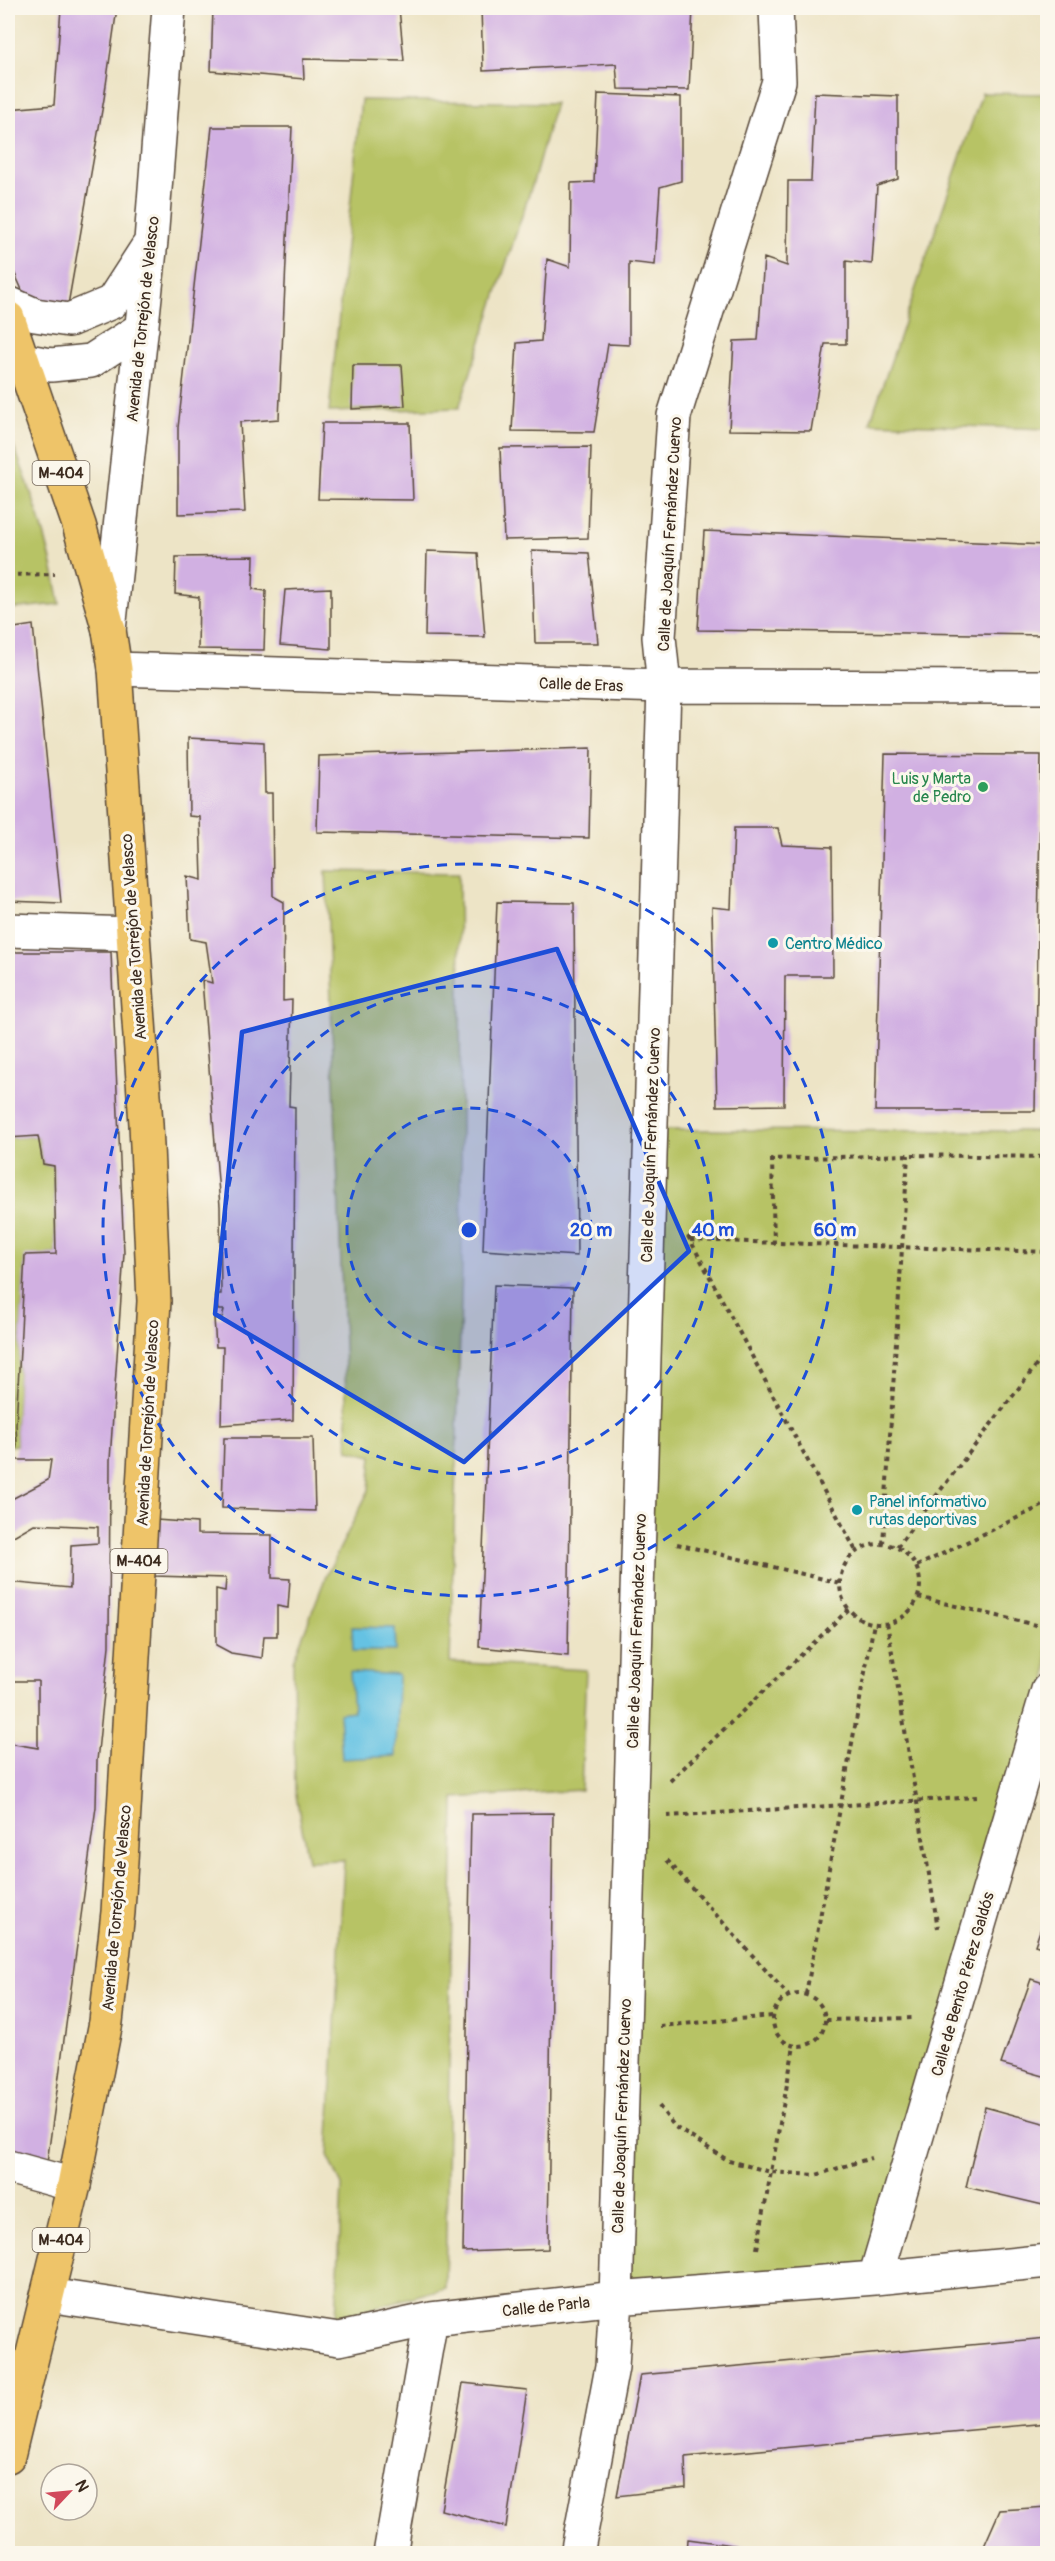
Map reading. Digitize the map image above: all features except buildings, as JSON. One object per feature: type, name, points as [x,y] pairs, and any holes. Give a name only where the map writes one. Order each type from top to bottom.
[{"type":"main road","name":"Avenida de Torrejón de Velasco","points":[[8,318],[93,573],[109,630],[114,669],[146,1124],[154,1301],[118,1912],[106,2022],[74,2185],[8,2456]]},
{"type":"street","name":"Avenida de Torrejón de Velasco","points":[[109,630],[151,241],[169,8]]},
{"type":"street","name":"Calle de Joaquín Fernández Cuervo","points":[[577,2553],[612,2367],[664,686],[659,637],[674,416],[779,81],[776,8]]},
{"type":"street","points":[[8,303],[35,315],[69,320],[112,302],[151,241]]},
{"type":"street","points":[[22,360],[51,365],[91,361],[142,328]]},
{"type":"street","name":"Calle de Eras","points":[[114,669],[664,686],[1047,687]]},
{"type":"street","points":[[10,930],[132,934]]},
{"type":"street","name":"Calle de Benito Pérez Galdós","points":[[875,2278],[1047,1690]]},
{"type":"street","points":[[8,2167],[74,2185]]},
{"type":"street","name":"Calle de Parla","points":[[48,2295],[339,2339],[431,2319],[615,2298],[875,2278],[1047,2261]]},
{"type":"street","points":[[390,2553],[431,2319]]},
{"type":"path","points":[[8,575],[93,573]]},
{"type":"path","points":[[8,1197],[10,930]]},
{"type":"path","points":[[774,1244],[772,1159],[908,1155],[1047,1157]]},
{"type":"path","points":[[883,1544],[908,1155]]},
{"type":"path","points":[[685,1229],[856,1551]]},
{"type":"path","points":[[689,1240],[1047,1252]]},
{"type":"path","points":[[897,1547],[1047,1350]]},
{"type":"path","points":[[917,1566],[1047,1503]]},
{"type":"path","points":[[638,1535],[840,1583]]},
{"type":"path","points":[[883,1544],[897,1547],[908,1555],[917,1566],[921,1583],[912,1609],[901,1618],[887,1623],[874,1623],[859,1618],[849,1609],[842,1597],[840,1583],[847,1561],[856,1551],[869,1545],[883,1544]]},
{"type":"path","points":[[918,1597],[1047,1628]]},
{"type":"path","points":[[630,1819],[849,1609]]},
{"type":"path","points":[[806,1994],[874,1623]]},
{"type":"path","points":[[887,1623],[939,1937]]},
{"type":"path","points":[[630,1819],[1017,1795]]},
{"type":"path","points":[[630,1819],[788,1995]]},
{"type":"path","points":[[806,1994],[822,2004],[826,2020],[820,2037],[812,2043],[794,2046],[777,2034],[773,2016],[776,2007],[788,1995],[806,1994]]},
{"type":"path","points":[[773,2016],[623,2043],[675,2127],[729,2161],[771,2172],[816,2175],[871,2158],[921,2126]]},
{"type":"path","points":[[826,2020],[953,2017]]},
{"type":"path","points":[[750,2288],[794,2046]]},
{"type":"highlighted area","points":[[557,949],[689,1251],[464,1462],[215,1314],[242,1032]]},
{"type":"green space","points":[[982,93],[1047,94],[1047,429],[870,423]]},
{"type":"green space","points":[[361,100],[555,103],[535,176],[459,408],[329,412]]},
{"type":"green space","points":[[8,432],[39,516],[60,604],[8,609]]},
{"type":"green space","points":[[326,871],[459,873],[462,1266],[450,1662],[586,1670],[581,1790],[454,1798],[445,2288],[336,2318],[342,2185],[328,2156],[344,1860],[308,1861],[295,1790],[293,1661],[326,1576],[369,1490],[372,1456],[348,1450]]},
{"type":"green space","points":[[651,1130],[1047,1131],[1047,1696],[875,2278],[616,2298]]},
{"type":"green space","points":[[38,1136],[43,1164],[54,1166],[56,1254],[25,1256],[16,1425],[17,1445],[8,1446],[8,1138]]},
{"type":"water","points":[[352,1627],[395,1628],[396,1651],[353,1651]]},
{"type":"water","points":[[350,1672],[398,1675],[396,1756],[342,1759],[339,1713],[353,1711]]},
{"type":"place","name":"Luis y Marta de Pedro","points":[[983,787]]},
{"type":"place","name":"Centro Médico","points":[[773,943]]},
{"type":"place","name":"Panel informativo rutas deportivas","points":[[857,1510]]}]
